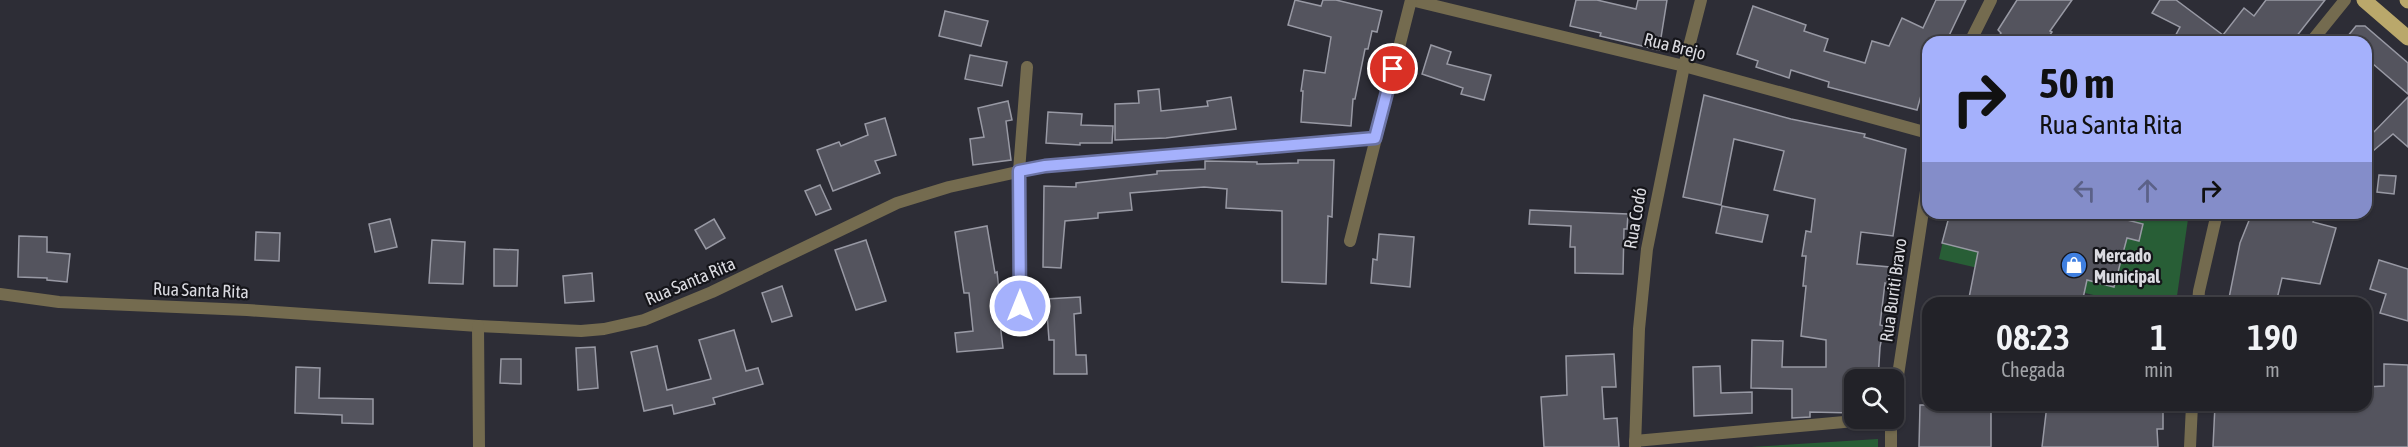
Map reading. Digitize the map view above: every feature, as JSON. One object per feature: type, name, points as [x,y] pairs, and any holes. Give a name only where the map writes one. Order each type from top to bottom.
[{"type":"main road","points":[[2364,0],[2408,38]]},
{"type":"street","name":"Rua Brejo","points":[[1411,0],[1684,66],[1922,131]]},
{"type":"street","points":[[1350,241],[1411,0]]},
{"type":"street","name":"Rua Codó","points":[[1635,444],[1639,329],[1647,249],[1684,66],[1701,0]]},
{"type":"street","points":[[1973,36],[1991,0]]},
{"type":"street","points":[[2316,36],[2345,0]]},
{"type":"street","points":[[1020,306],[1019,171],[1027,67]]},
{"type":"street","name":"Rua Santa Rita","points":[[0,294],[59,302],[247,310],[478,327],[581,331],[623,326],[644,320],[721,288],[897,203],[949,187],[1056,165],[1375,138]]},
{"type":"street","name":"Rua Buriti Bravo","points":[[1899,369],[1922,217]]},
{"type":"street","points":[[2198,297],[2216,219]]},
{"type":"street","points":[[478,327],[479,447]]},
{"type":"street","points":[[2190,447],[2192,411]]},
{"type":"street","points":[[1635,444],[1844,423]]},
{"type":"street","points":[[1890,429],[1891,447]]},
{"type":"green space","points":[[1948,219],[2188,219],[2177,297],[2102,297],[1939,259]]},
{"type":"green space","points":[[1878,439],[1878,447],[1751,447]]},
{"type":"building","points":[[1295,0],[1321,6],[1323,0],[1336,0],[1382,11],[1377,32],[1372,31],[1368,49],[1365,49],[1355,99],[1353,99],[1351,126],[1301,122],[1304,70],[1325,73],[1331,37],[1288,25]]},
{"type":"building","points":[[1576,0],[1597,0],[1636,9],[1638,0],[1667,0],[1659,50],[1600,36],[1601,33],[1570,26]]},
{"type":"building","points":[[1936,0],[1966,0],[1949,36],[1922,36],[1922,92],[1917,110],[1828,87],[1829,82],[1791,70],[1789,78],[1756,67],[1758,61],[1737,54],[1753,6],[1806,25],[1804,31],[1828,39],[1824,51],[1865,63],[1872,41],[1889,46],[1902,18],[1923,28]]},
{"type":"building","points":[[2017,0],[2072,0],[2050,31],[2052,32],[2049,36],[1999,36],[2001,33],[1998,30]]},
{"type":"building","points":[[2160,0],[2176,0],[2223,35],[2244,8],[2254,16],[2266,0],[2325,0],[2297,36],[2175,36],[2180,27],[2152,13]]},
{"type":"building","points":[[945,11],[988,21],[981,46],[939,36]]},
{"type":"building","points":[[2356,26],[2365,26],[2408,63],[2408,94],[2372,63],[2372,36],[2348,36]]},
{"type":"building","points":[[1431,45],[1451,52],[1447,64],[1491,75],[1484,100],[1461,94],[1463,88],[1422,74]]},
{"type":"building","points":[[970,55],[1007,62],[1002,86],[965,79]]},
{"type":"building","points":[[1159,89],[1161,111],[1208,106],[1207,101],[1231,97],[1236,129],[1166,138],[1115,140],[1115,104],[1139,103],[1138,91]]},
{"type":"building","points":[[1704,95],[1791,119],[1865,134],[1864,137],[1906,149],[1893,236],[1861,232],[1857,264],[1890,267],[1888,284],[1885,283],[1880,325],[1884,326],[1879,369],[1844,369],[1844,413],[1810,412],[1810,417],[1792,418],[1792,389],[1751,388],[1752,340],[1783,341],[1782,367],[1826,367],[1826,340],[1801,336],[1806,286],[1803,286],[1806,256],[1802,256],[1806,231],[1811,232],[1815,199],[1774,190],[1784,151],[1734,139],[1721,205],[1683,197]]},
{"type":"building","points":[[2408,97],[2408,147],[2393,134],[2372,152],[2372,134]]},
{"type":"building","points":[[1008,101],[1012,120],[1006,121],[1011,160],[973,165],[970,139],[984,137],[978,108]]},
{"type":"building","points":[[1048,112],[1082,114],[1081,125],[1113,126],[1112,143],[1080,143],[1080,145],[1046,143]]},
{"type":"building","points":[[885,118],[896,155],[875,161],[880,173],[833,191],[817,150],[839,142],[841,146],[868,135],[865,124]]},
{"type":"building","points":[[1298,160],[1334,160],[1332,217],[1328,216],[1326,284],[1282,282],[1282,211],[1226,208],[1227,189],[1204,187],[1130,193],[1132,210],[1098,213],[1098,218],[1065,221],[1061,268],[1043,267],[1044,186],[1076,187],[1076,183],[1157,174],[1157,171],[1205,169],[1205,161],[1257,162],[1257,164],[1298,163]]},
{"type":"building","points":[[2379,175],[2396,176],[2394,194],[2377,192]]},
{"type":"building","points":[[820,185],[831,209],[816,215],[805,191]]},
{"type":"building","points":[[1722,206],[1768,215],[1762,242],[1716,233]]},
{"type":"building","points":[[1530,210],[1628,214],[1627,229],[1624,229],[1623,274],[1575,273],[1575,247],[1570,247],[1571,226],[1529,224]]},
{"type":"building","points":[[390,219],[397,247],[375,252],[369,224]]},
{"type":"building","points":[[714,219],[725,238],[706,249],[695,230]]},
{"type":"building","name":"Mercado Municipal","points":[[1948,219],[2123,219],[2143,224],[2139,241],[2127,238],[2114,287],[2087,280],[2083,297],[1969,297],[1978,252],[1942,243]]},
{"type":"building","points":[[2250,219],[2314,219],[2313,222],[2336,228],[2320,284],[2282,278],[2277,297],[2229,297],[2240,243]]},
{"type":"building","points":[[987,226],[995,273],[997,272],[999,290],[996,290],[1003,348],[957,352],[955,333],[973,331],[969,293],[964,293],[955,232]]},
{"type":"building","points":[[256,232],[280,233],[279,261],[255,260]]},
{"type":"building","points":[[1379,234],[1414,237],[1410,287],[1371,283],[1373,259],[1377,260]]},
{"type":"building","points":[[19,236],[47,237],[47,252],[70,254],[67,282],[47,280],[47,278],[18,277]]},
{"type":"building","points":[[432,240],[465,242],[463,284],[429,283]]},
{"type":"building","points":[[866,240],[886,301],[856,310],[835,250]]},
{"type":"building","points":[[494,249],[518,250],[517,286],[494,286]]},
{"type":"building","points":[[2379,260],[2408,269],[2408,321],[2380,313],[2386,294],[2370,289]]},
{"type":"building","points":[[592,273],[594,301],[565,303],[563,276]]},
{"type":"building","points":[[782,286],[792,316],[772,322],[762,293]]},
{"type":"building","points":[[1080,297],[1081,313],[1074,314],[1076,355],[1086,355],[1087,374],[1054,374],[1054,340],[1049,340],[1046,299]]},
{"type":"building","points":[[734,330],[746,371],[758,368],[763,384],[713,398],[715,404],[674,414],[672,405],[644,411],[631,352],[657,346],[667,390],[711,379],[699,340]]},
{"type":"building","points":[[595,347],[598,388],[578,390],[576,348]]},
{"type":"building","points":[[1614,354],[1616,387],[1602,387],[1604,419],[1617,418],[1619,447],[1544,447],[1541,397],[1567,395],[1566,356]]},
{"type":"building","points":[[501,359],[521,359],[521,384],[500,383]]},
{"type":"building","points":[[2384,364],[2408,365],[2408,447],[2213,447],[2215,411],[2372,411],[2372,387],[2384,386]]},
{"type":"building","points":[[1720,366],[1721,393],[1752,392],[1752,413],[1694,416],[1693,367]]},
{"type":"building","points":[[296,367],[320,368],[319,398],[373,399],[373,424],[342,423],[342,415],[295,413]]},
{"type":"building","points":[[1920,405],[1922,405],[1922,411],[1991,411],[1991,447],[1919,447]]},
{"type":"building","points":[[2046,411],[2163,411],[2163,429],[2157,429],[2158,447],[2042,447]]},
{"type":"place","name":"Mercado Municipal","points":[[2074,265]]},
{"type":"route","points":[[1020,306],[1019,171],[1045,166],[1375,138],[1393,69]]}]
